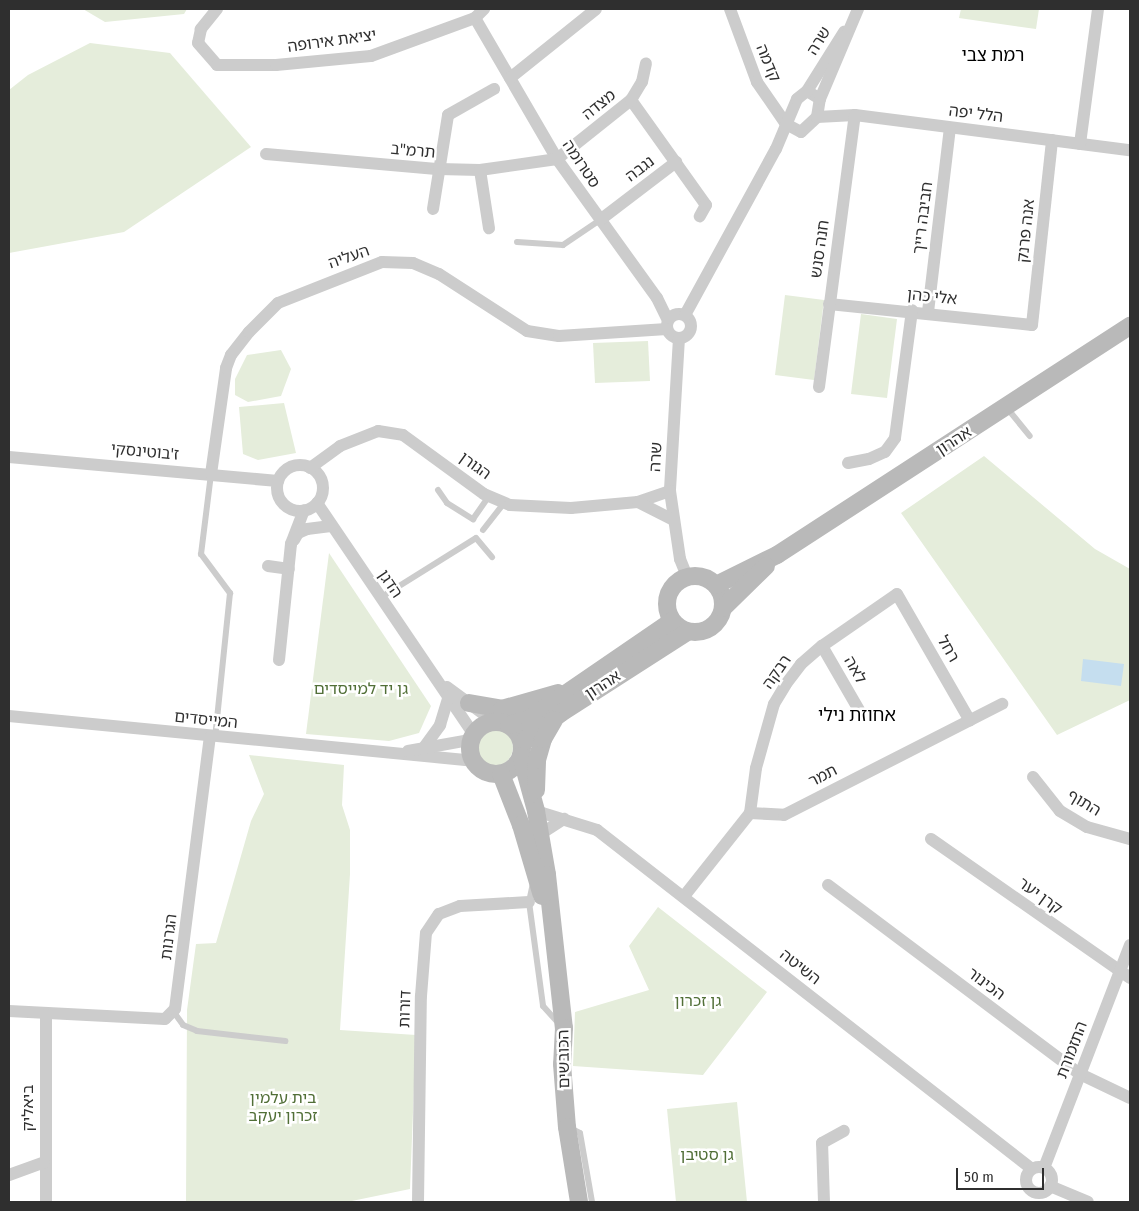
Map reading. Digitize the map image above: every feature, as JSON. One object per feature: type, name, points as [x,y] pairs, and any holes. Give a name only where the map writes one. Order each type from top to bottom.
[{"type":"street","name":"יציאת אירופה","points":[[217,9],[201,29],[198,43],[217,65],[276,65],[371,56],[479,14]]},
{"type":"street","points":[[510,78],[596,9]]},
{"type":"street","name":"קדמה","points":[[730,9],[757,82],[786,124]]},
{"type":"street","points":[[786,124],[801,132],[817,117],[820,99],[858,9]]},
{"type":"street","name":"שרה","points":[[794,105],[807,91],[858,9]]},
{"type":"street","points":[[1080,144],[1098,9]]},
{"type":"street","name":"סטרומה","points":[[479,14],[510,78],[557,159],[657,298],[668,325]]},
{"type":"street","name":"מצדה","points":[[557,159],[631,100],[642,82],[646,64]]},
{"type":"street","points":[[432,209],[448,115],[494,88]]},
{"type":"street","points":[[807,91],[820,99]]},
{"type":"street","points":[[631,100],[706,205],[700,216]]},
{"type":"street","points":[[685,315],[786,124],[794,105],[769,102]]},
{"type":"street","name":"הלל יפה","points":[[817,117],[855,115],[1130,150]]},
{"type":"street","name":"חנה סנש","points":[[819,387],[855,115]]},
{"type":"street","name":"חביבה רייך","points":[[928,312],[950,128]]},
{"type":"street","name":"אנה פרנק","points":[[1032,325],[1052,140]]},
{"type":"street","name":"תרמ\"ב","points":[[266,154],[439,169],[480,170],[557,159]]},
{"type":"street","name":"נגבה","points":[[600,220],[676,162]]},
{"type":"street","points":[[480,170],[489,228]]},
{"type":"street","name":"העליה","points":[[212,474],[226,368],[231,356],[249,332],[278,303],[314,286],[382,262],[413,263],[438,274],[527,332],[559,336],[668,325]]},
{"type":"street","name":"אלי כהן","points":[[829,304],[912,310],[1032,325]]},
{"type":"street","points":[[848,463],[868,459],[885,452],[895,438],[912,310]]},
{"type":"street","points":[[673,315],[685,315],[690,321],[690,329],[686,335],[679,338],[668,325],[673,315]]},
{"type":"street","name":"אהרון","points":[[716,585],[778,555],[1130,326]]},
{"type":"street","name":"שרה","points":[[679,338],[670,492],[672,519],[680,559],[687,576]]},
{"type":"street","name":"הגורן","points":[[310,468],[340,446],[378,431],[403,435],[489,496],[504,503],[552,508],[638,502],[670,492]]},
{"type":"street","name":"ז'בוטינסקי","points":[[9,457],[212,474],[278,482]]},
{"type":"street","points":[[291,467],[310,468],[322,483],[317,502],[304,510],[291,509],[281,501],[278,482],[291,467]]},
{"type":"street","name":"הדגן","points":[[317,502],[331,526],[449,696],[472,736]]},
{"type":"street","points":[[638,502],[672,519]]},
{"type":"street","points":[[278,660],[291,544],[304,510]]},
{"type":"street","points":[[291,544],[298,533],[331,526]]},
{"type":"street","name":"אהרון","points":[[723,608],[778,555]]},
{"type":"street","points":[[268,566],[289,569]]},
{"type":"street","points":[[687,576],[702,576],[716,585],[721,592],[723,608],[713,626],[705,631],[687,632],[672,621],[668,614],[667,596],[677,581],[687,576]]},
{"type":"street","name":"רבקה","points":[[750,813],[756,768],[774,704],[801,664],[822,646],[897,594]]},
{"type":"street","name":"רחל","points":[[897,594],[970,721]]},
{"type":"street","name":"אהרון","points":[[501,723],[530,719],[672,621]]},
{"type":"street","name":"אהרון","points":[[521,750],[561,713],[687,632]]},
{"type":"street","name":"לאה","points":[[822,646],[859,710]]},
{"type":"street","name":"הדגן","points":[[439,681],[501,723]]},
{"type":"street","points":[[469,703],[502,709],[575,688]]},
{"type":"street","points":[[425,746],[440,725],[449,696]]},
{"type":"street","name":"תמר","points":[[750,813],[784,815],[1002,704]]},
{"type":"street","points":[[536,811],[537,760],[551,723],[561,713]]},
{"type":"street","name":"המייסדים","points":[[9,716],[473,761]]},
{"type":"street","points":[[501,723],[521,750],[513,768],[501,774],[485,772],[473,761],[472,736],[501,723]]},
{"type":"street","name":"המייסדים","points":[[400,753],[472,736]]},
{"type":"street","name":"הגרנות","points":[[173,1011],[177,1001],[213,737]]},
{"type":"street","name":"הכובשים","points":[[521,750],[536,811],[550,915],[564,1028],[562,1064],[567,1127],[579,1202]]},
{"type":"street","name":"הכובשים","points":[[501,774],[521,825],[535,876],[550,915]]},
{"type":"street","name":"התוף","points":[[1033,777],[1060,812],[1087,827],[1130,839]]},
{"type":"street","name":"השיטה","points":[[536,811],[597,830],[685,895],[1038,1168]]},
{"type":"street","points":[[685,895],[750,813]]},
{"type":"street","points":[[539,835],[564,819]]},
{"type":"street","name":"קרן יער","points":[[931,839],[1125,976]]},
{"type":"street","name":"הכינור","points":[[828,885],[1080,1074],[1130,1098]]},
{"type":"street","name":"דורות","points":[[418,1202],[421,996],[426,933],[439,914],[460,906],[530,902]]},
{"type":"street","name":"התזמורת","points":[[1038,1168],[1125,976],[1130,944]]},
{"type":"street","points":[[9,1012],[164,1019],[173,1011]]},
{"type":"street","name":"ביאליק","points":[[46,1015],[44,1162],[46,1202]]},
{"type":"street","points":[[824,1202],[822,1143],[844,1131]]},
{"type":"street","points":[[9,1175],[44,1162]]},
{"type":"street","points":[[1038,1168],[1052,1178],[1050,1186],[1044,1192],[1032,1197],[1027,1184],[1027,1175],[1038,1168]]},
{"type":"street","points":[[1050,1186],[1088,1202]]},
{"type":"lane","points":[[517,242],[563,245],[600,220]]},
{"type":"lane","points":[[1006,407],[1030,436]]},
{"type":"lane","points":[[212,474],[201,554],[230,593],[213,737]]},
{"type":"lane","points":[[438,490],[447,503],[473,519],[489,496]]},
{"type":"lane","points":[[483,530],[504,503]]},
{"type":"lane","points":[[380,598],[476,538],[492,557]]},
{"type":"lane","points":[[535,876],[530,902],[543,1006],[564,1028]]},
{"type":"lane","points":[[173,1011],[184,1025],[197,1031],[285,1041]]},
{"type":"lane","points":[[567,1127],[580,1133],[592,1202]]},
{"type":"green space","points":[[83,9],[187,9],[184,14],[105,22]]},
{"type":"green space","points":[[961,9],[1039,9],[1036,29],[959,18]]},
{"type":"green space","points":[[90,43],[170,53],[251,147],[124,232],[9,253],[9,90],[28,75]]},
{"type":"green space","points":[[785,295],[824,300],[814,380],[775,375]]},
{"type":"green space","points":[[861,314],[897,319],[887,398],[851,394]]},
{"type":"green space","points":[[648,341],[650,381],[595,383],[593,343]]},
{"type":"green space","points":[[281,350],[291,369],[281,396],[248,402],[235,395],[235,379],[247,355]]},
{"type":"green space","points":[[284,403],[296,453],[258,460],[243,454],[239,407]]},
{"type":"green space","points":[[984,456],[1095,549],[1130,569],[1130,700],[1057,735],[901,513]]},
{"type":"green space","name":"גן יד למייסדים","points":[[329,553],[431,706],[419,733],[389,741],[306,734]]},
{"type":"green space","points":[[494,728],[507,734],[513,747],[507,760],[494,766],[481,760],[475,747],[481,734]]},
{"type":"green space","name":"בית עלמין זכרון יעקב","points":[[249,755],[344,765],[342,805],[350,830],[350,874],[340,1030],[416,1035],[410,1189],[347,1202],[186,1202],[187,1010],[196,944],[216,943],[251,821],[264,794]]},
{"type":"green space","name":"גן זכרון","points":[[658,907],[767,992],[703,1075],[573,1066],[575,1012],[649,990],[629,946]]},
{"type":"green space","name":"גן סטיבן","points":[[737,1102],[747,1202],[676,1202],[667,1109]]},
{"type":"water","points":[[1083,659],[1124,664],[1121,686],[1081,681]]},
{"type":"district","name":"רמת צבי","points":[[993,55]]},
{"type":"district","name":"אחוזת נילי","points":[[857,715]]}]
